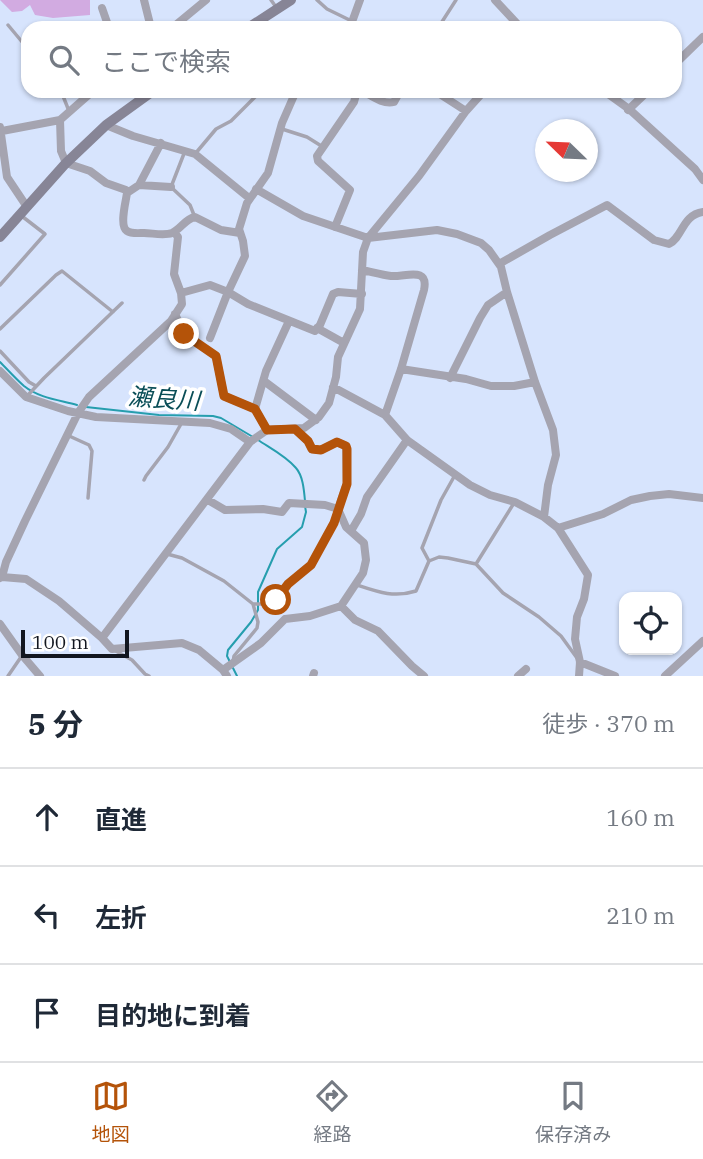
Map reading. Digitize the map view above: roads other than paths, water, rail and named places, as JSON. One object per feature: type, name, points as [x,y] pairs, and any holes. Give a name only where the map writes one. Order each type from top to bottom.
[{"type":"main road","points":[[256,21],[274,4],[291,0]]},
{"type":"main road","points":[[0,237],[66,163],[106,125],[143,98]]},
{"type":"street","points":[[144,0],[149,21]]},
{"type":"street","points":[[180,21],[206,0]]},
{"type":"street","points":[[352,21],[360,0]]},
{"type":"street","points":[[495,0],[514,21]]},
{"type":"street","points":[[102,8],[107,21]]},
{"type":"street","points":[[682,57],[703,37]]},
{"type":"street","points":[[23,211],[7,177],[1,129],[60,120],[85,98]]},
{"type":"street","points":[[210,338],[245,256],[239,229],[249,198],[268,173],[292,98]]},
{"type":"street","points":[[335,227],[350,190],[318,162],[317,156],[355,98]]},
{"type":"street","points":[[376,98],[389,103],[396,98]]},
{"type":"street","points":[[446,98],[466,111]]},
{"type":"street","points":[[102,638],[250,442],[267,430],[304,428],[316,420],[329,403],[338,357],[360,309],[363,252],[368,238],[478,98]]},
{"type":"street","points":[[613,98],[695,169],[703,180]]},
{"type":"street","points":[[629,110],[641,98]]},
{"type":"street","points":[[60,120],[61,151],[66,163],[90,170],[106,183],[126,190],[127,193]]},
{"type":"street","points":[[106,125],[133,136],[190,152],[249,198]]},
{"type":"street","points":[[161,143],[139,184],[127,193],[122,223],[124,229],[127,232],[165,234],[174,232],[188,218],[195,217],[221,230],[240,233]]},
{"type":"street","points":[[139,184],[171,187]]},
{"type":"street","points":[[256,189],[303,216],[368,238],[437,230],[457,233],[481,243],[489,250],[499,264],[535,382],[553,430],[556,455],[548,485],[544,517]]},
{"type":"street","points":[[499,264],[607,205],[654,240],[668,244],[675,241],[681,227],[695,213],[703,212]]},
{"type":"street","points":[[174,232],[178,237],[174,274],[182,304],[171,321],[89,397],[78,413],[3,560],[1,577],[26,579],[59,601],[112,649],[182,643],[199,650],[225,673],[233,662],[261,643],[285,619],[310,616],[341,606],[363,573],[366,560],[364,543],[346,527],[338,509],[347,484],[346,446],[337,442],[321,450],[312,449],[308,441],[295,429]]},
{"type":"street","points":[[362,270],[393,276],[416,274],[423,276],[425,280],[401,369],[385,415]]},
{"type":"street","points":[[181,293],[210,285],[248,304],[315,331],[333,294],[362,293]]},
{"type":"street","points":[[450,378],[488,304],[508,292]]},
{"type":"street","points":[[175,314],[184,334],[216,356],[224,396],[255,409],[267,430]]},
{"type":"street","points":[[255,409],[266,371],[289,321]]},
{"type":"street","points":[[317,328],[344,343]]},
{"type":"street","points":[[401,369],[466,379],[491,386],[535,382]]},
{"type":"street","points":[[0,371],[26,397],[78,413],[96,417],[210,423],[231,429],[250,442]]},
{"type":"street","points":[[264,381],[316,420]]},
{"type":"street","points":[[334,387],[385,415],[407,440],[455,475],[490,495],[515,502],[544,517],[558,528],[588,575],[575,639],[580,662],[579,676]]},
{"type":"street","points":[[351,531],[367,497],[407,440]]},
{"type":"street","points":[[558,528],[603,514],[631,500],[650,496],[669,494],[703,498]]},
{"type":"street","points":[[208,500],[225,510],[263,509],[282,512],[289,503],[325,505],[338,509]]},
{"type":"street","points":[[341,606],[355,620],[377,631],[424,676]]},
{"type":"street","points":[[0,624],[40,676]]},
{"type":"street","points":[[665,676],[703,641]]},
{"type":"street","points":[[580,662],[615,676]]},
{"type":"street","points":[[518,676],[526,669]]},
{"type":"lane","points":[[317,0],[344,21]]},
{"type":"lane","points":[[442,21],[456,0]]},
{"type":"lane","points":[[8,25],[21,41]]},
{"type":"lane","points":[[64,98],[69,111]]},
{"type":"lane","points":[[195,217],[190,205],[171,187],[190,152],[216,129],[231,121],[254,98]]},
{"type":"lane","points":[[280,129],[307,136],[324,147]]},
{"type":"lane","points":[[0,285],[45,234],[23,211]]},
{"type":"lane","points":[[0,329],[62,271],[113,312]]},
{"type":"lane","points":[[26,397],[122,303]]},
{"type":"lane","points":[[0,351],[36,386]]},
{"type":"lane","points":[[144,480],[182,422]]},
{"type":"lane","points":[[67,435],[89,445],[92,451],[88,498]]},
{"type":"lane","points":[[429,561],[422,548],[441,500],[455,475]]},
{"type":"lane","points":[[476,564],[515,502]]},
{"type":"lane","points":[[253,604],[268,604],[276,600],[288,584],[311,565],[334,523],[338,509]]},
{"type":"lane","points":[[165,554],[182,558],[224,581],[253,604],[257,628],[234,656],[233,662]]},
{"type":"lane","points":[[356,584],[380,593],[403,595],[416,591],[429,561],[439,557],[476,564],[503,593],[561,636],[580,662]]},
{"type":"lane","points":[[112,649],[132,660],[149,676]]},
{"type":"lane","points":[[8,676],[22,655]]},
{"type":"waterway","name":"瀬良川","points":[[0,362],[30,390],[77,405]]},
{"type":"waterway","name":"瀬良川","points":[[86,407],[159,415],[213,416],[253,437]]},
{"type":"waterway","name":"瀬良川","points":[[258,440],[296,468],[302,479],[305,501]]},
{"type":"waterway","name":"瀬良川","points":[[230,662],[228,650],[258,610],[258,592],[277,549],[302,527],[305,506]]},
{"type":"waterway","name":"瀬良川","points":[[233,668],[237,676]]}]
